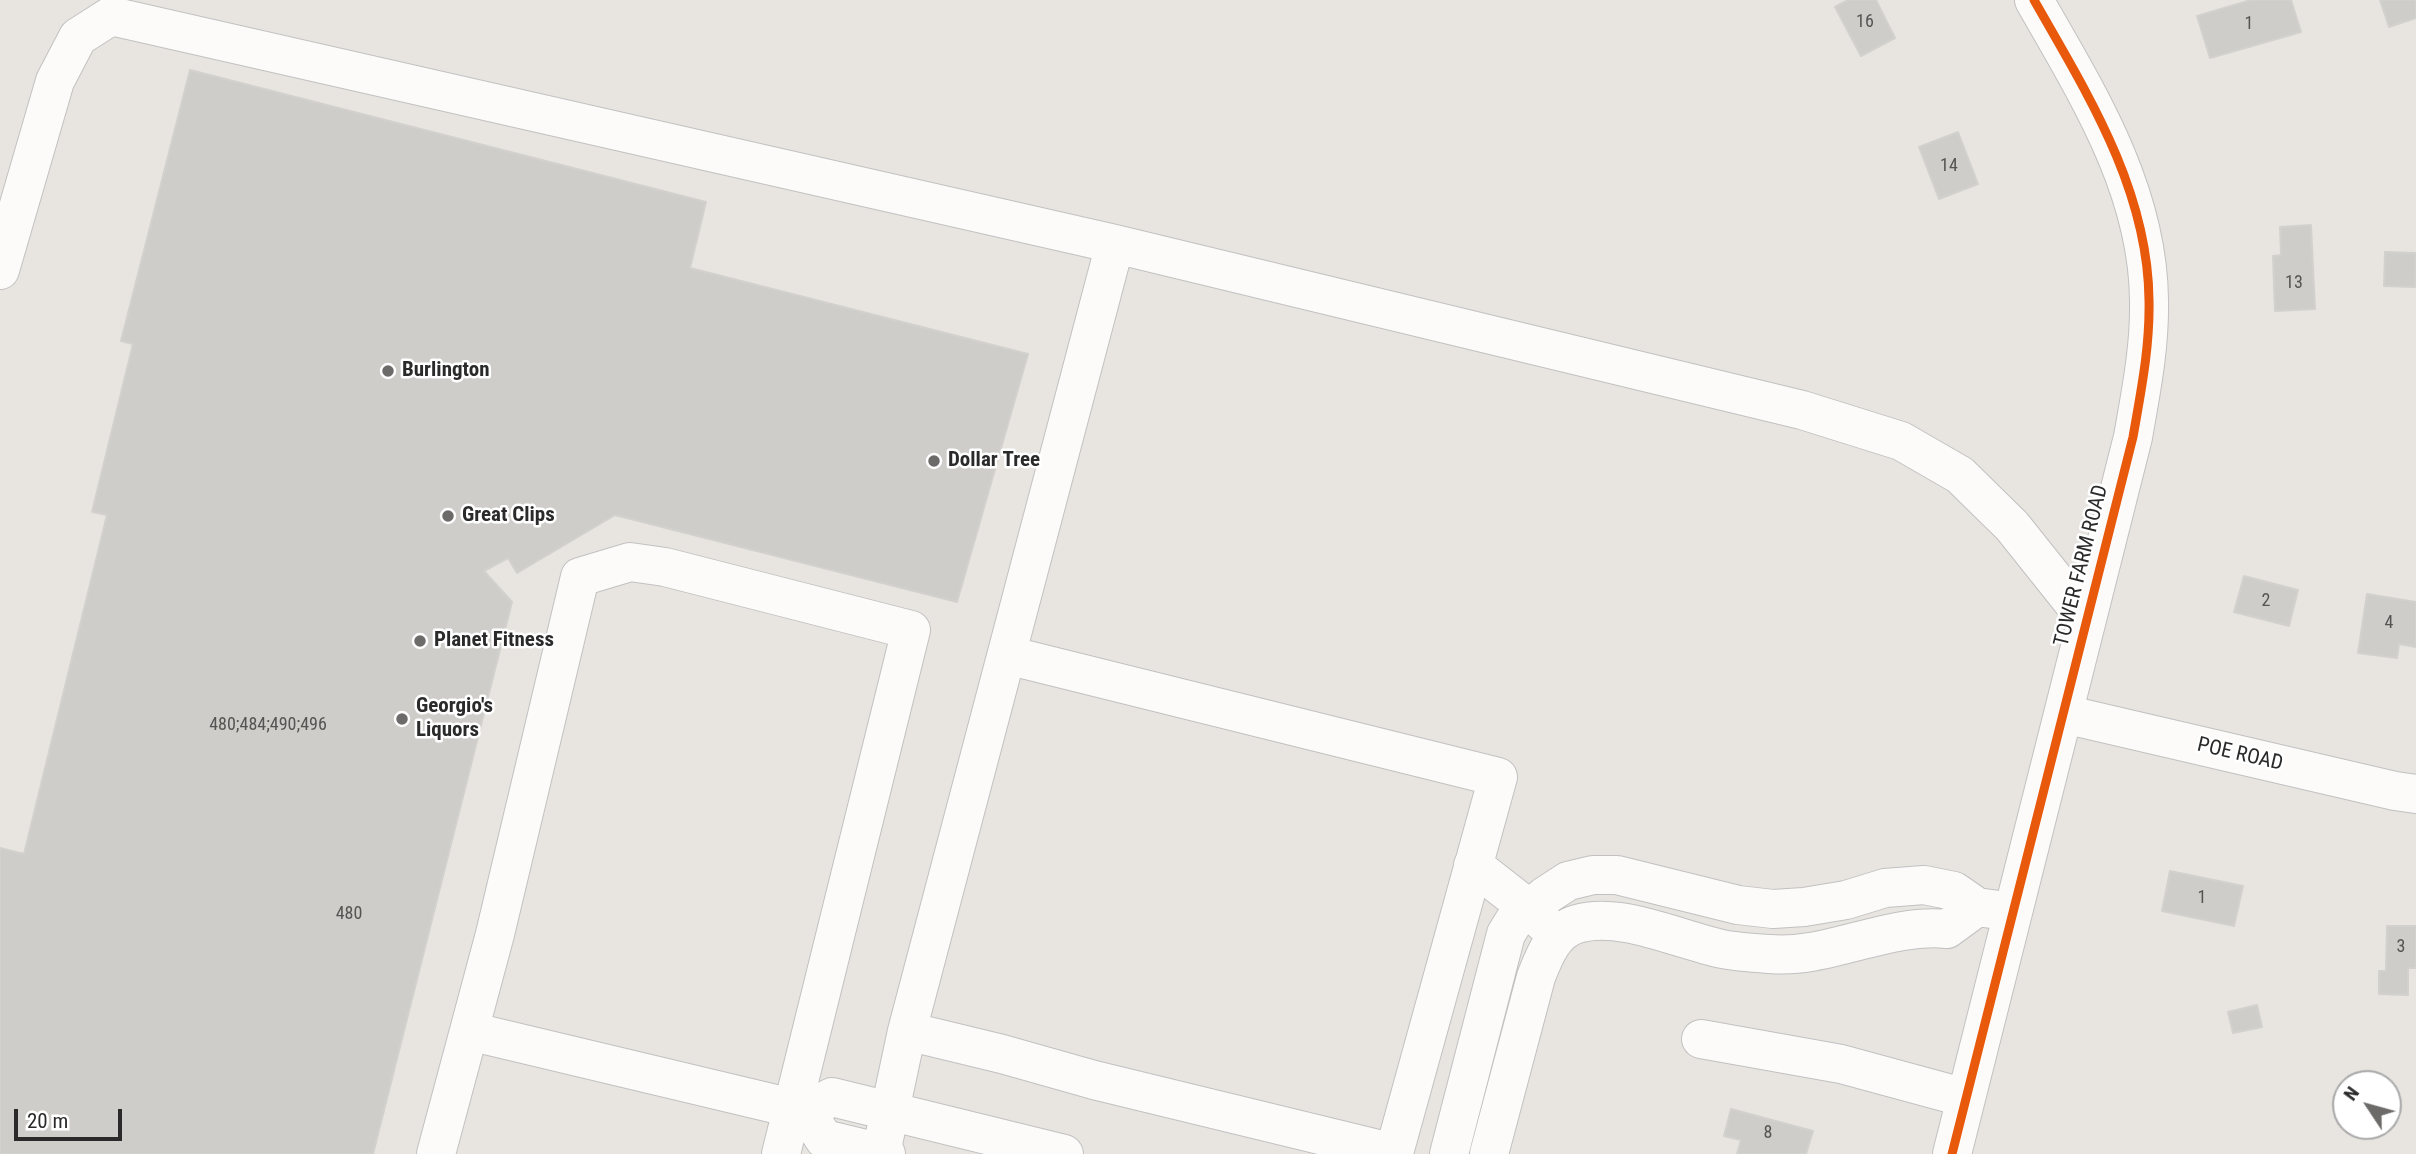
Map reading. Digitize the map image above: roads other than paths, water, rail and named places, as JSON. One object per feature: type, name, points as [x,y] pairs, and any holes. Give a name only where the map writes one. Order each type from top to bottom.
[{"type":"street","name":"TOWER FARM ROAD","points":[[1952,1154],[1966,1098],[1995,910],[2064,714],[2133,437],[2148,350],[2150,299],[2144,240],[2125,178],[2094,105],[2034,0]]},
{"type":"street","points":[[0,270],[55,81],[78,37],[111,16],[1115,244],[1802,410],[1901,441],[1960,475],[2012,526],[2087,620]]},
{"type":"street","points":[[799,1110],[824,1139],[883,1153],[907,1031],[1115,244]]},
{"type":"street","points":[[436,1154],[498,922],[580,577],[630,562],[665,567],[911,630],[799,1110],[781,1154]]},
{"type":"street","points":[[907,1031],[1394,1153],[1498,777],[1007,655]]},
{"type":"street","name":"POE ROAD","points":[[2064,714],[2416,794]]},
{"type":"street","points":[[1473,864],[1528,908],[1558,937]]},
{"type":"street","points":[[1449,1154],[1506,934],[1514,921],[1528,908],[1568,881],[1593,875],[1617,874],[1738,905],[1773,909],[1815,906],[1885,888],[1924,885],[1954,891],[1995,910]]},
{"type":"street","points":[[1489,1154],[1545,952],[1558,937],[1574,925],[1620,922],[1723,949],[1773,954],[1807,952],[1904,929],[1947,929],[1995,910]]},
{"type":"street","points":[[469,1031],[799,1110],[832,1097],[1002,1147],[1064,1154]]},
{"type":"street","points":[[1701,1039],[1841,1064],[1966,1098]]},
{"type":"place","name":"Burlington","points":[[388,371]]},
{"type":"place","name":"Dollar Tree","points":[[934,461]]},
{"type":"place","name":"Great Clips","points":[[448,516]]},
{"type":"place","name":"Planet Fitness","points":[[420,641]]},
{"type":"place","name":"Georgio's Liquors","points":[[402,719]]}]
